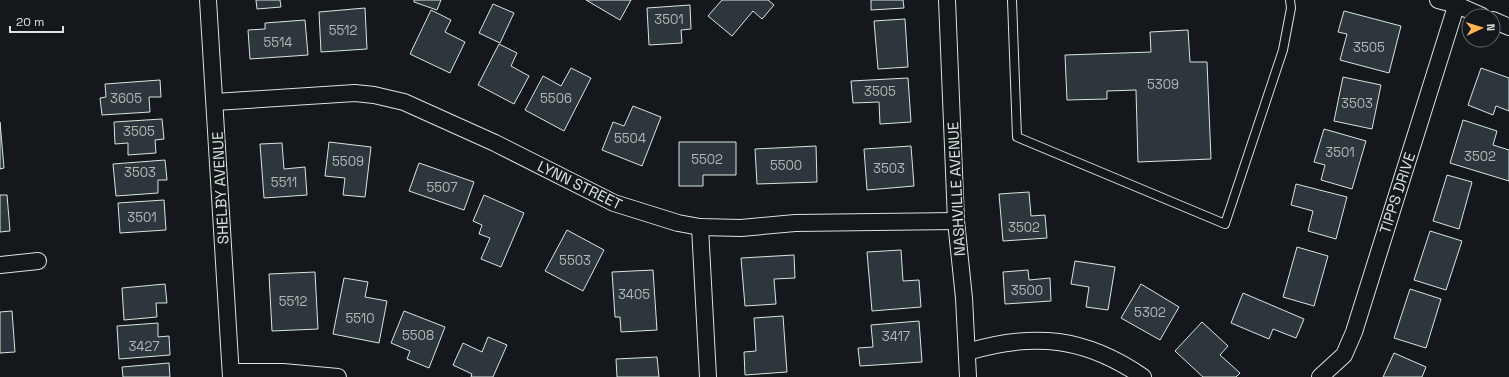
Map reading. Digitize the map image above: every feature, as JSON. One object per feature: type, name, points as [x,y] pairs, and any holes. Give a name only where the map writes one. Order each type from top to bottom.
[{"type":"street","name":"SHELBY AVENUE","points":[[208,0],[231,374]]},
{"type":"street","name":"NASHVILLE AVENUE","points":[[947,0],[956,221],[968,377]]},
{"type":"street","points":[[1438,0],[1458,3],[1467,8]]},
{"type":"street","name":"TIPPS DRIVE","points":[[1320,377],[1344,355],[1354,332],[1458,3]]},
{"type":"street","name":"LYNN STREET","points":[[215,102],[355,93],[374,95],[404,102],[495,143],[614,203],[678,223],[700,227],[741,228],[795,222],[956,221]]},
{"type":"street","points":[[700,227],[708,377]]},
{"type":"street","points":[[0,265],[38,261]]},
{"type":"street","points":[[967,352],[996,343],[1067,342],[1094,350],[1119,361],[1143,377]]},
{"type":"street","points":[[231,374],[283,372],[338,377]]},
{"type":"lane","points":[[1012,0],[1017,137],[1225,224],[1283,50],[1291,8],[1290,0]]},
{"type":"building","points":[[256,0],[280,0],[281,7],[257,9]]},
{"type":"building","points":[[414,0],[441,0],[437,10],[414,2]]},
{"type":"building","points":[[586,0],[631,0],[620,20]]},
{"type":"building","points":[[722,0],[768,0],[774,5],[762,19],[753,11],[732,36],[708,16]]},
{"type":"building","points":[[871,0],[903,0],[904,8],[871,10]]},
{"type":"building","points":[[493,4],[514,13],[500,43],[479,33]]},
{"type":"building","points":[[690,5],[691,29],[681,30],[682,43],[649,45],[647,8]]},
{"type":"building","points":[[365,8],[367,49],[321,52],[319,12]]},
{"type":"building","points":[[431,10],[451,20],[445,32],[465,42],[450,73],[410,54]]},
{"type":"building","points":[[1344,11],[1401,26],[1389,73],[1340,60],[1347,34],[1338,32]]},
{"type":"building","points":[[905,19],[908,67],[878,69],[874,21]]},
{"type":"building","points":[[305,20],[308,55],[250,59],[248,30],[265,29],[265,23]]},
{"type":"building","points":[[1188,30],[1190,62],[1207,62],[1211,159],[1138,162],[1136,90],[1107,91],[1107,99],[1067,100],[1065,55],[1151,52],[1150,32]]},
{"type":"building","points":[[499,44],[517,53],[511,66],[529,76],[514,104],[478,85]]},
{"type":"building","points":[[571,68],[591,78],[564,131],[525,110],[543,76],[561,86]]},
{"type":"building","points":[[1481,68],[1509,78],[1509,111],[1496,106],[1493,115],[1468,105]]},
{"type":"building","points":[[1343,77],[1381,85],[1372,129],[1334,121]]},
{"type":"building","points":[[908,78],[911,122],[880,124],[879,102],[853,103],[851,81]]},
{"type":"building","points":[[160,80],[161,97],[149,97],[150,112],[102,115],[100,98],[106,97],[105,84]]},
{"type":"building","points":[[633,106],[661,117],[642,166],[602,150],[613,122],[624,126]]},
{"type":"building","points":[[162,119],[164,139],[155,140],[156,153],[128,155],[128,143],[115,144],[114,122]]},
{"type":"building","points":[[1463,120],[1497,131],[1493,145],[1509,150],[1509,181],[1450,163]]},
{"type":"building","points":[[0,122],[4,168],[0,169]]},
{"type":"building","points":[[1324,129],[1366,141],[1352,189],[1321,180],[1325,165],[1314,162]]},
{"type":"building","points":[[329,142],[371,147],[365,197],[343,195],[345,178],[325,176]]},
{"type":"building","points":[[679,142],[736,142],[736,175],[703,175],[703,186],[679,186]]},
{"type":"building","points":[[282,143],[284,169],[305,167],[307,195],[264,198],[260,144]]},
{"type":"building","points":[[816,146],[817,182],[757,184],[755,149]]},
{"type":"building","points":[[911,146],[914,186],[867,190],[864,149]]},
{"type":"building","points":[[165,160],[167,180],[158,180],[158,193],[116,196],[113,164]]},
{"type":"building","points":[[419,163],[474,182],[464,210],[409,191]]},
{"type":"building","points":[[1447,175],[1472,182],[1459,229],[1433,221]]},
{"type":"building","points":[[1296,184],[1347,197],[1336,239],[1308,231],[1313,211],[1291,205]]},
{"type":"building","points":[[1029,192],[1031,216],[1045,215],[1047,238],[1003,241],[999,194]]},
{"type":"building","points":[[0,195],[7,195],[10,231],[0,232]]},
{"type":"building","points":[[484,195],[524,213],[501,267],[481,259],[490,238],[479,234],[482,225],[473,221]]},
{"type":"building","points":[[164,200],[166,230],[120,233],[118,203]]},
{"type":"building","points":[[567,230],[604,250],[583,291],[545,271]]},
{"type":"building","points":[[1430,231],[1462,241],[1446,290],[1414,280]]},
{"type":"building","points":[[1297,247],[1328,256],[1314,306],[1283,297]]},
{"type":"building","points":[[901,250],[903,281],[919,280],[921,307],[872,311],[867,252]]},
{"type":"building","points":[[794,255],[795,278],[774,279],[776,304],[745,306],[741,258]]},
{"type":"building","points":[[1075,261],[1115,267],[1108,310],[1086,307],[1089,287],[1071,284]]},
{"type":"building","points":[[653,270],[657,330],[621,332],[620,317],[615,317],[612,272]]},
{"type":"building","points":[[1028,270],[1029,280],[1050,278],[1051,301],[1005,304],[1003,272]]},
{"type":"building","points":[[315,272],[318,329],[272,331],[269,274]]},
{"type":"building","points":[[344,278],[368,282],[365,297],[387,301],[379,343],[333,334]]},
{"type":"building","points":[[165,284],[167,303],[156,303],[157,317],[124,320],[122,288]]},
{"type":"building","points":[[1141,284],[1179,307],[1160,340],[1121,318]]},
{"type":"building","points":[[1410,289],[1441,299],[1426,348],[1394,338]]},
{"type":"building","points":[[1243,293],[1304,319],[1296,338],[1273,329],[1269,339],[1231,323]]},
{"type":"building","points":[[12,311],[15,352],[0,353],[0,312]]},
{"type":"building","points":[[404,311],[445,327],[429,368],[407,359],[410,351],[391,343]]},
{"type":"building","points":[[783,316],[787,372],[745,375],[744,352],[756,351],[754,318]]},
{"type":"building","points":[[919,321],[922,362],[860,366],[858,348],[873,347],[871,325]]},
{"type":"building","points":[[1202,322],[1228,346],[1220,355],[1240,373],[1236,377],[1203,377],[1175,351]]},
{"type":"building","points":[[158,323],[158,337],[169,336],[170,355],[119,359],[117,326]]},
{"type":"building","points":[[488,337],[507,345],[493,377],[471,377],[472,374],[453,365],[463,343],[482,352]]},
{"type":"building","points":[[1394,353],[1426,367],[1422,377],[1383,377]]},
{"type":"building","points":[[657,357],[659,377],[617,377],[616,359]]},
{"type":"building","points":[[169,363],[170,377],[123,377],[122,367]]}]
